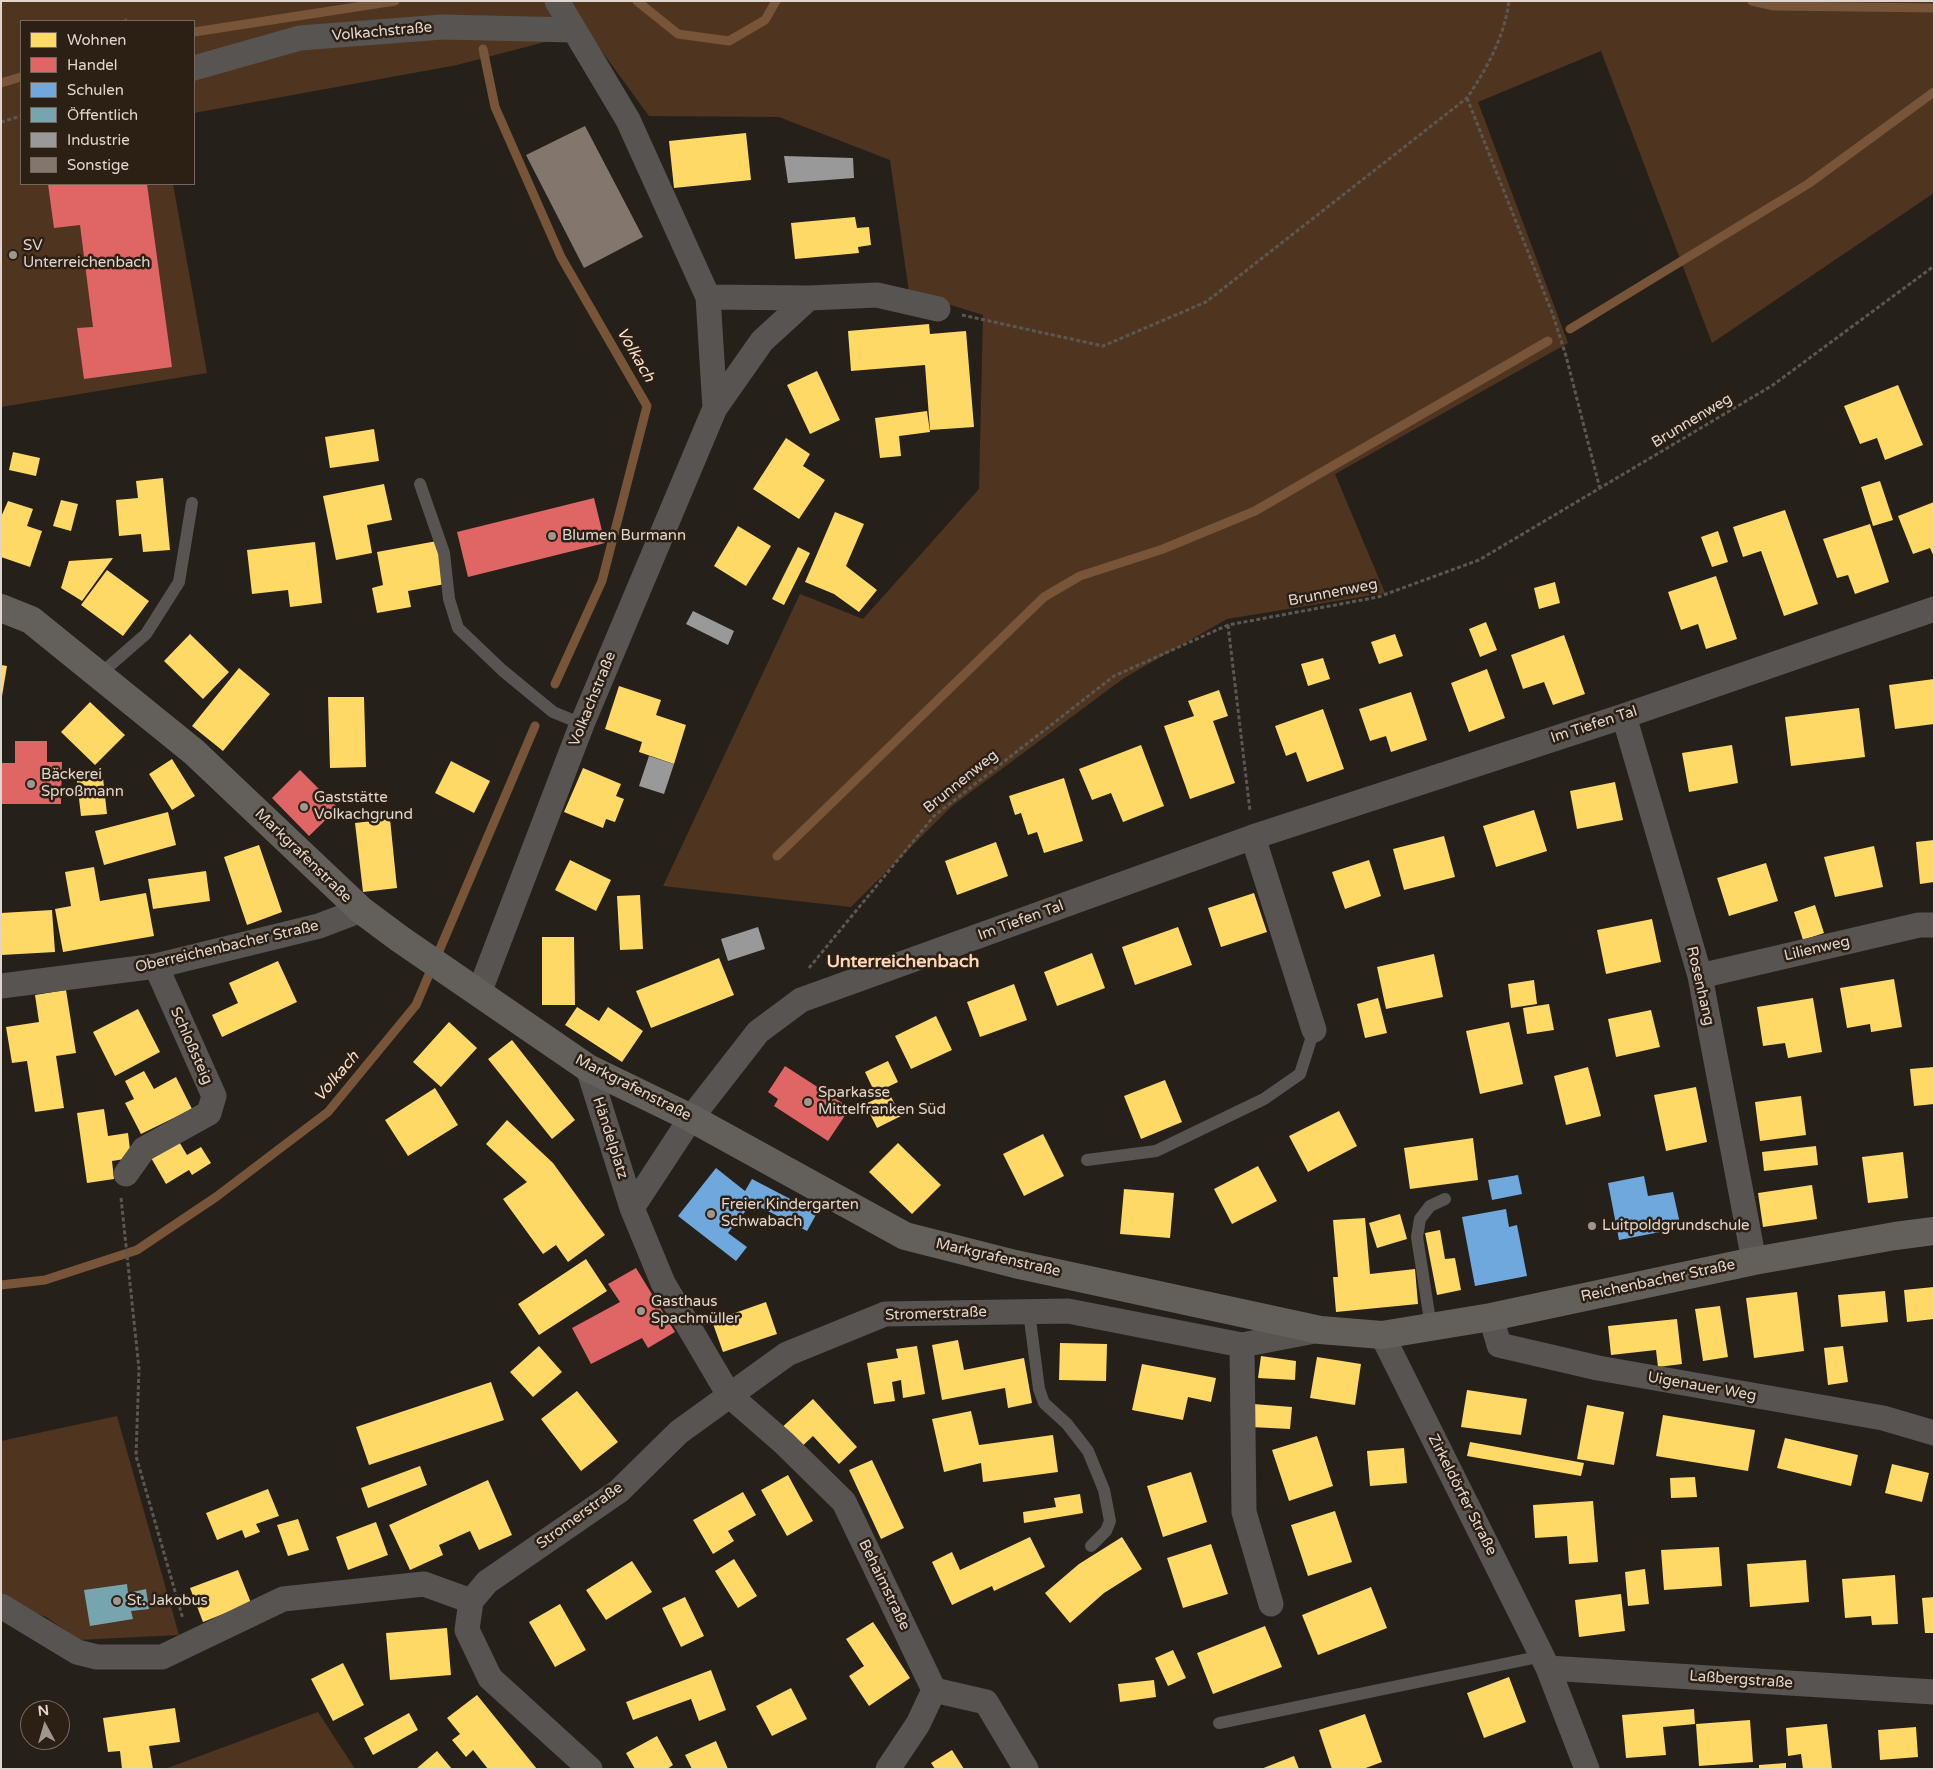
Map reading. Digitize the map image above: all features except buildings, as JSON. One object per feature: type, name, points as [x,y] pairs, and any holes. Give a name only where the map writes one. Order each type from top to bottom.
[{"type":"main road","name":"Markgrafenstraße","points":[[1,608],[31,620],[194,752],[361,910],[400,939],[588,1068],[691,1118],[905,1236],[1015,1264],[1320,1330],[1382,1335]]},
{"type":"main road","name":"Reichenbacher Straße","points":[[1382,1335],[1491,1317],[1754,1261],[1934,1231]]},
{"type":"street","name":"Volkachstraße","points":[[195,68],[300,38],[566,16],[628,120],[708,297],[715,408]]},
{"type":"street","points":[[708,297],[809,298],[877,295],[938,309]]},
{"type":"street","name":"Volkachstraße","points":[[472,988],[715,408],[762,341],[809,298]]},
{"type":"street","name":"Im Tiefen Tal","points":[[691,1118],[758,1032],[801,1000],[1253,837],[1624,716],[1934,609]]},
{"type":"street","name":"Rosenhang","points":[[1624,716],[1700,976],[1754,1261]]},
{"type":"street","points":[[1253,837],[1314,1030]]},
{"type":"street","name":"Oberreichenbacher Straße","points":[[1,986],[156,966],[320,926],[361,910]]},
{"type":"street","name":"Lilienweg","points":[[1700,976],[1919,925],[1934,925]]},
{"type":"street","name":"Schloßsteig","points":[[126,1174],[144,1150],[209,1114],[214,1096],[156,966]]},
{"type":"street","name":"Händelplatz","points":[[588,1068],[632,1208],[663,1283],[729,1396]]},
{"type":"street","name":"Händelplatz","points":[[632,1208],[691,1118]]},
{"type":"street","name":"Stromerstraße","points":[[472,1601],[487,1582],[619,1491],[679,1432],[787,1354],[885,1314],[1068,1311],[1242,1345],[1320,1330]]},
{"type":"street","name":"Uigenauer Weg","points":[[1491,1317],[1499,1345],[1598,1368],[1883,1418],[1934,1433]]},
{"type":"street","name":"Zirkeldörfer Straße","points":[[1382,1335],[1545,1662],[1586,1769]]},
{"type":"street","points":[[1242,1345],[1244,1512],[1272,1604]]},
{"type":"street","name":"Behaimstraße","points":[[729,1396],[784,1443],[844,1502],[934,1690]]},
{"type":"street","points":[[1,1606],[77,1652],[97,1657],[162,1657],[283,1599],[424,1584],[472,1601],[467,1630],[490,1678],[529,1711],[590,1769]]},
{"type":"street","name":"Laßbergstraße","points":[[1545,1662],[1934,1692]]},
{"type":"street","points":[[888,1769],[918,1724],[934,1690],[986,1702],[1026,1769]]},
{"type":"lane","points":[[420,484],[444,553],[450,598],[458,628],[502,670],[553,712],[582,724]]},
{"type":"lane","points":[[99,675],[146,634],[179,582],[192,504]]},
{"type":"lane","points":[[1087,1160],[1156,1151],[1264,1099],[1300,1074],[1314,1030]]},
{"type":"lane","points":[[1431,1327],[1417,1237],[1420,1220],[1430,1206],[1445,1199]]},
{"type":"lane","points":[[1029,1312],[1039,1389],[1044,1403],[1067,1424],[1088,1451],[1104,1490],[1110,1521],[1106,1531],[1091,1546]]},
{"type":"lane","points":[[1219,1723],[1545,1662]]},
{"type":"path","points":[[938,309],[1103,346],[1206,302],[1467,98],[1487,68],[1506,24],[1509,1]]},
{"type":"path","points":[[1467,98],[1558,332],[1600,490]]},
{"type":"path","points":[[1,122],[20,116]]},
{"type":"path","name":"Brunnenweg","points":[[801,1000],[805,974],[934,816],[1114,676],[1228,625],[1378,597],[1478,560],[1600,490],[1773,385],[1934,266]]},
{"type":"path","points":[[1228,625],[1253,837]]},
{"type":"path","points":[[126,1174],[121,1198],[139,1369],[136,1456],[190,1644]]},
{"type":"shaded area","points":[[1,1],[1934,1],[1934,193],[1712,343],[1601,51],[1478,102],[1568,343],[1335,474],[1385,593],[1227,619],[1124,678],[952,806],[851,907],[663,886],[800,594],[863,619],[979,489],[983,315],[909,292],[890,160],[779,117],[649,116],[587,31],[457,65],[195,113],[195,20],[20,20],[20,185],[173,185],[207,373],[1,407]]},
{"type":"shaded area","points":[[117,1416],[179,1635],[79,1640],[46,1617],[1,1599],[1,1441]]},
{"type":"shaded area","points":[[318,1712],[355,1769],[165,1769]]},
{"type":"waterway","points":[[195,32],[395,1]]},
{"type":"waterway","points":[[637,1],[678,34],[729,41],[765,20],[776,1]]},
{"type":"waterway","points":[[1752,1],[1774,6],[1934,8]]},
{"type":"waterway","name":"Volkach","points":[[483,49],[495,107],[561,257],[647,406],[602,581],[555,684]]},
{"type":"waterway","points":[[1,83],[20,77]]},
{"type":"waterway","points":[[1570,329],[1808,184],[1934,92]]},
{"type":"waterway","points":[[777,856],[1044,597],[1080,576],[1163,549],[1255,511],[1548,341]]},
{"type":"waterway","name":"Volkach","points":[[1,1285],[45,1280],[137,1250],[216,1197],[328,1112],[416,1005],[535,726]]},
{"type":"place","name":"SV Unterreichenbach","points":[[13,255]]},
{"type":"place","name":"Blumen Burmann","points":[[552,536]]},
{"type":"place","name":"Bäckerei Sproßmann","points":[[31,784]]},
{"type":"place","name":"Gaststätte Volkachgrund","points":[[304,807]]},
{"type":"place","name":"Sparkasse Mittelfranken Süd","points":[[808,1102]]},
{"type":"place","name":"Freier Kindergarten Schwabach","points":[[711,1214]]},
{"type":"place","name":"Luitpoldgrundschule","points":[[1592,1226]]},
{"type":"place","name":"Gasthaus Spachmüller","points":[[641,1311]]},
{"type":"place","name":"St. Jakobus","points":[[117,1601]]},
{"type":"district","name":"Unterreichenbach","points":[[903,962]]}]
